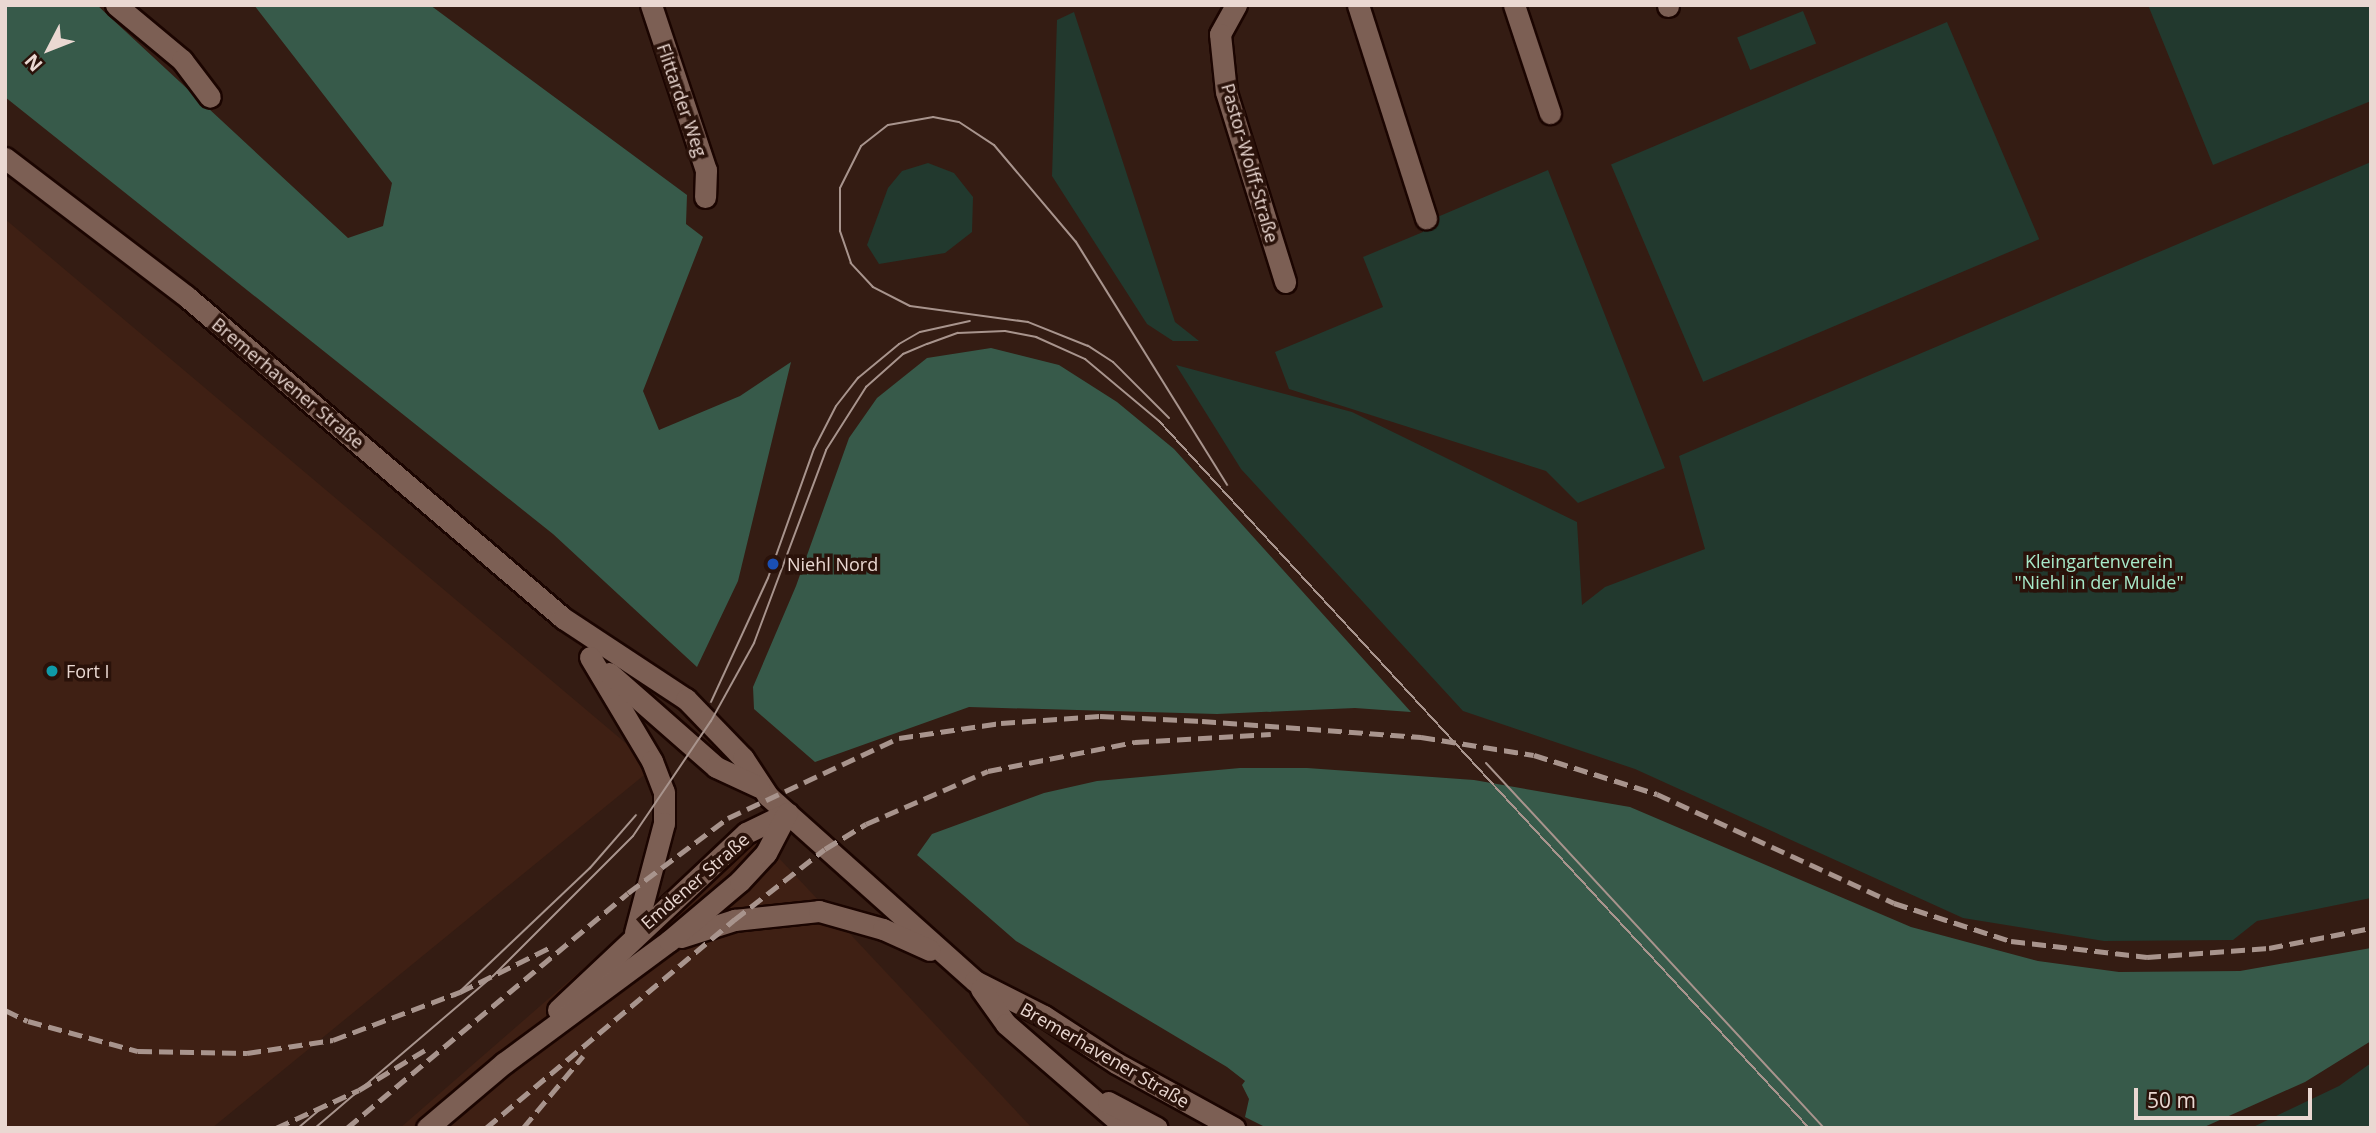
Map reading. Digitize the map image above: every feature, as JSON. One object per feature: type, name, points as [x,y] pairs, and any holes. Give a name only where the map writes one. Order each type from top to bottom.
[{"type":"street","points":[[116,5],[182,60],[210,97]]},
{"type":"street","name":"Flittarder Weg","points":[[650,5],[706,170],[705,197]]},
{"type":"street","name":"Pastor-Wolff-Straße","points":[[1236,5],[1220,34],[1226,92],[1285,282]]},
{"type":"street","points":[[1358,5],[1426,218]]},
{"type":"street","points":[[1514,5],[1550,113]]},
{"type":"street","name":"Bremerhavener Straße","points":[[5,158],[186,296],[563,618],[686,699],[743,758],[759,787]]},
{"type":"street","name":"Bremerhavener Straße","points":[[563,618],[590,657],[716,767],[759,787],[975,981],[1006,1024],[1126,1128]]},
{"type":"street","name":"Emdener Straße","points":[[590,657],[646,751],[664,792],[664,823],[635,933]]},
{"type":"street","name":"Emdener Straße","points":[[504,1063],[635,933],[746,834],[787,813]]},
{"type":"street","name":"Emdener Straße","points":[[426,1128],[504,1063],[669,941],[757,863],[787,813]]},
{"type":"street","name":"Emdener Straße","points":[[669,941],[734,920],[819,911],[883,929],[954,962]]},
{"type":"street","name":"Bremerhavener Straße","points":[[975,981],[1044,1016],[1116,1063],[1234,1128]]},
{"type":"street","name":"Bremerhavener Straße","points":[[1085,1090],[1157,1128]]},
{"type":"shaded area","points":[[5,219],[654,767],[212,1128],[5,1128]]},
{"type":"shaded area","points":[[748,825],[1032,1128],[400,1128]]},
{"type":"green space","points":[[5,5],[97,5],[348,238],[383,226],[392,183],[254,5],[430,5],[687,195],[686,224],[703,237],[643,391],[659,430],[740,396],[791,362],[738,581],[697,667],[553,534],[5,97]]},
{"type":"green space","points":[[2148,5],[2371,5],[2371,101],[2213,165]]},
{"type":"green space","points":[[1803,11],[1816,43],[1750,70],[1737,38]]},
{"type":"green space","points":[[1074,12],[1175,322],[1199,341],[1173,341],[1147,324],[1052,176],[1057,20]]},
{"type":"green space","points":[[1947,22],[2039,239],[1703,382],[1611,165]]},
{"type":"green space","name":"Kleingartenverein \"Niehl in der Mulde\"","points":[[2371,162],[2371,898],[2257,921],[2233,940],[2104,941],[1963,918],[1635,769],[1463,711],[1241,469],[1176,365],[1352,412],[1577,522],[1582,605],[1605,587],[1705,549],[1679,456]]},
{"type":"green space","points":[[928,163],[954,173],[973,197],[972,232],[945,253],[879,264],[867,245],[888,188],[902,171]]},
{"type":"green space","points":[[1548,170],[1665,468],[1578,503],[1546,471],[1289,389],[1275,352],[1383,307],[1363,257],[1423,232],[1421,224]]},
{"type":"green space","points":[[991,348],[1059,365],[1117,402],[1174,449],[1411,712],[1355,708],[1217,714],[969,707],[815,762],[754,709],[753,687],[796,586],[849,438],[877,398],[927,358]]},
{"type":"green space","points":[[1240,768],[1307,768],[1474,780],[1630,807],[1911,927],[2038,961],[2119,972],[2240,971],[2371,948],[2371,1041],[2305,1082],[2202,1128],[1267,1128],[1245,1117],[1249,1099],[1242,1085],[1245,1081],[1227,1067],[1016,941],[917,855],[932,834],[1044,793],[1097,781]]},
{"type":"green space","points":[[2371,1063],[2371,1128],[2251,1128],[2339,1086]]},
{"type":"tram line","points":[[1169,418],[1113,362],[1088,346],[1028,322],[910,306],[873,287],[851,263],[840,231],[840,188],[861,146],[888,125],[933,117],[959,122],[994,145],[1076,242],[1227,485]]},
{"type":"tram line","points":[[711,702],[768,578],[814,449],[836,406],[858,378],[899,344],[920,332],[970,321]]},
{"type":"tram line","points":[[315,1128],[493,976],[633,836],[711,721],[754,643],[826,450],[866,387],[903,354],[927,344],[958,333],[1005,331],[1036,337],[1085,359],[1159,421],[1809,1128]]},
{"type":"tram line","points":[[1486,763],[1824,1128]]},
{"type":"tram line","points":[[455,996],[590,868],[636,815]]},
{"type":"tram line","points":[[298,1128],[322,1108]]},
{"type":"railway","points":[[347,1128],[628,893],[728,818],[899,738],[1001,723],[1100,716],[1202,721],[1421,737],[1534,755],[1657,794],[1894,903],[2011,941],[2147,957],[2269,948],[2371,928]]},
{"type":"railway","points":[[486,1128],[734,920],[825,849],[866,824],[988,771],[1135,742],[1271,734]]},
{"type":"railway","points":[[5,1010],[28,1021],[138,1051],[247,1053],[333,1040],[460,992],[551,947]]},
{"type":"railway","points":[[276,1128],[359,1090],[425,1050]]},
{"type":"railway","points":[[523,1128],[583,1056]]},
{"type":"place","name":"Niehl Nord","points":[[773,564]]},
{"type":"place","name":"Fort I","points":[[52,671]]}]
